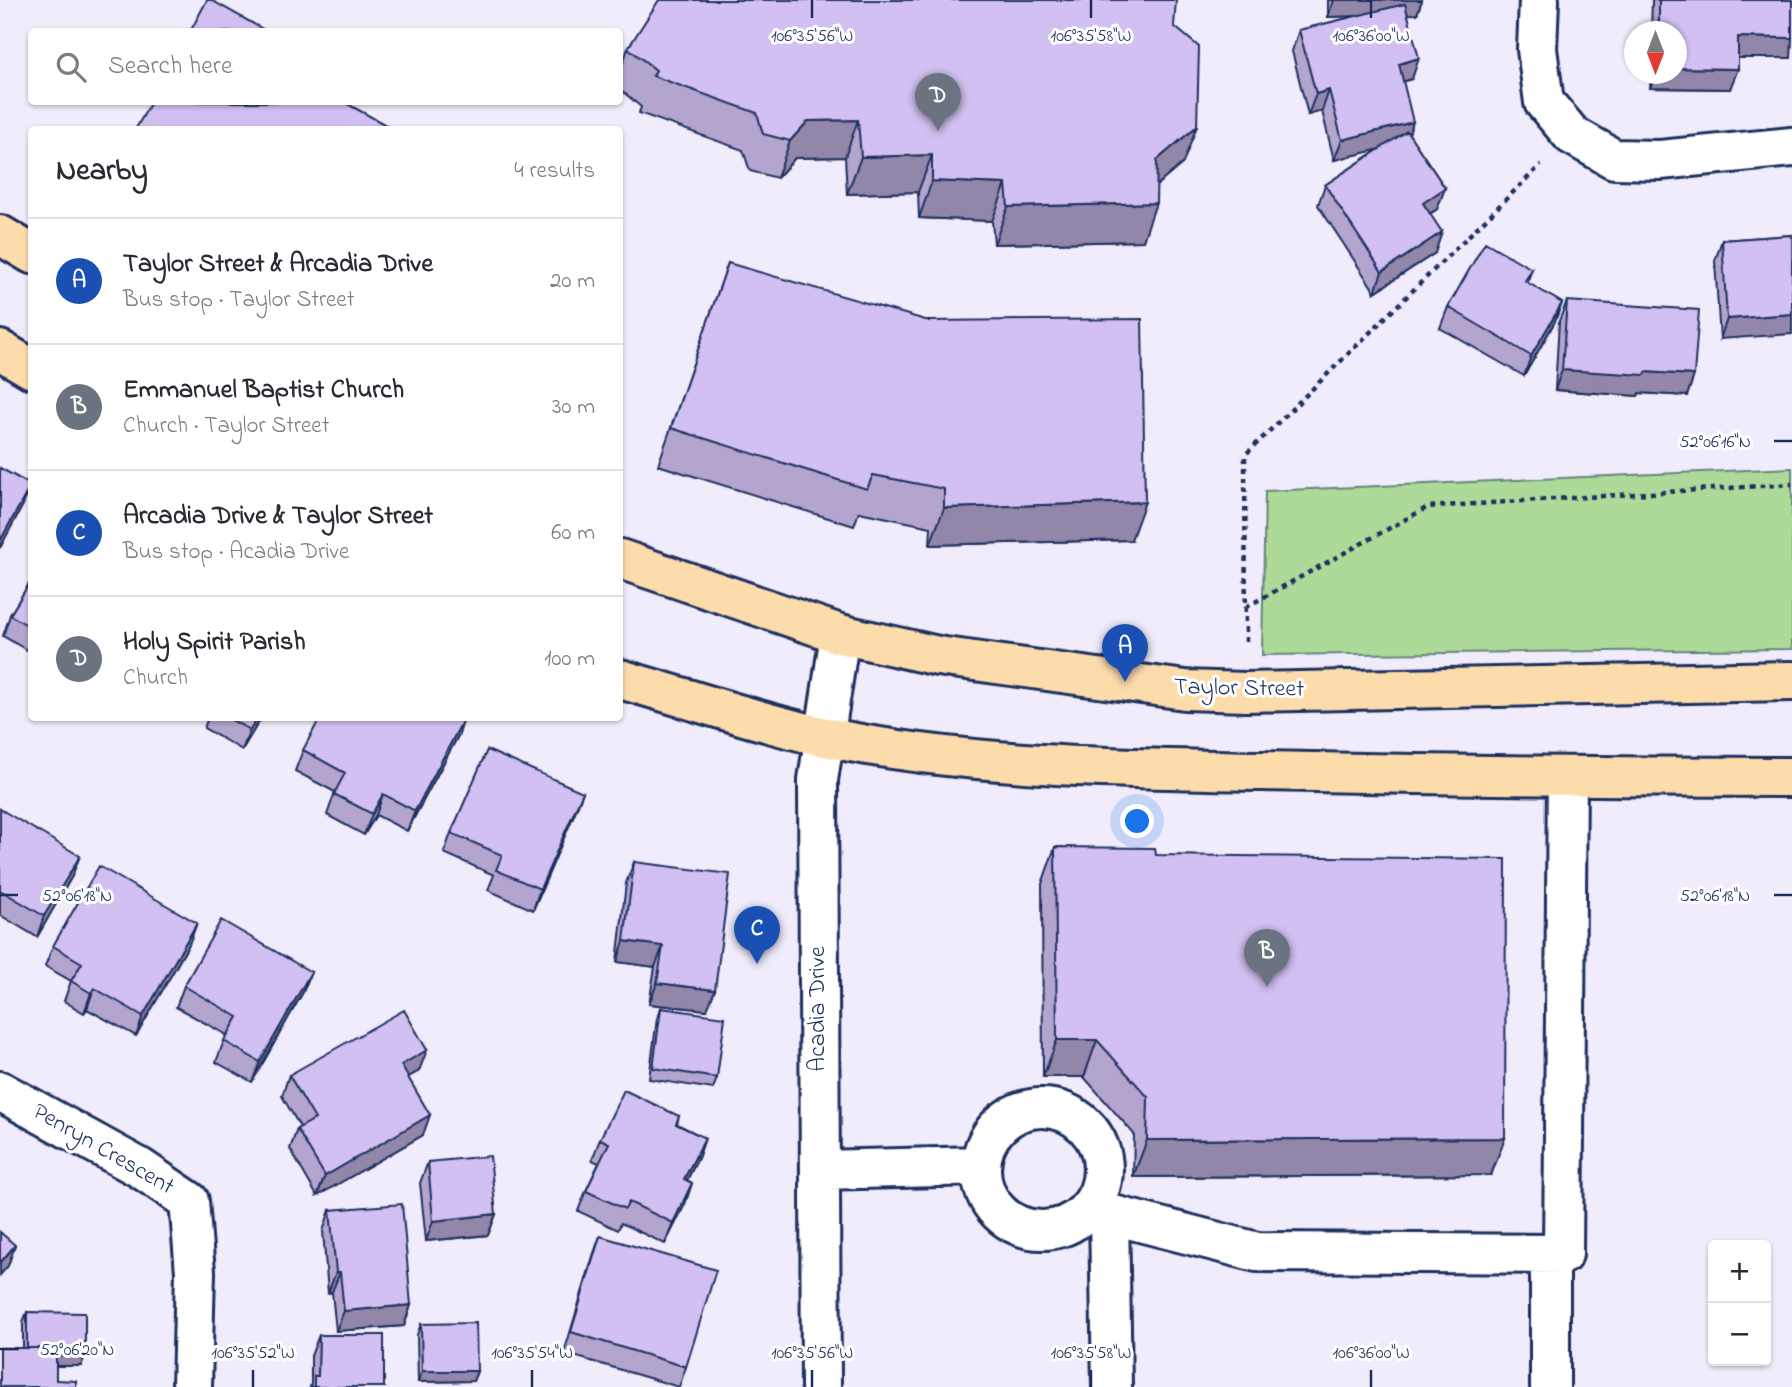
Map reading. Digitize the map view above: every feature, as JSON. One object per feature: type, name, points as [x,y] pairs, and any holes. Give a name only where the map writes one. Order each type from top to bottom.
[{"type":"main road","points":[[0,235],[28,252]]},
{"type":"main road","points":[[0,350],[28,367]]},
{"type":"main road","name":"Taylor Street","points":[[623,560],[840,634],[938,656],[1185,690],[1260,692],[1792,681]]},
{"type":"main road","points":[[623,680],[825,737],[924,753],[1127,768],[1792,777]]},
{"type":"street","points":[[1539,0],[1537,48],[1544,102],[1572,135],[1614,159],[1660,160],[1792,146]]},
{"type":"street","name":"Acadia Drive","points":[[821,1387],[818,780],[840,634]]},
{"type":"street","points":[[1112,1387],[1100,1212],[1104,1171],[1101,1150],[1091,1131],[1075,1116],[1055,1108],[1034,1107],[1005,1121],[985,1145],[980,1166],[982,1185],[990,1203],[1003,1217],[1020,1227],[1039,1231],[1058,1229],[1100,1212],[1258,1252],[1563,1254],[1567,776]]},
{"type":"street","name":"Penryn Crescent","points":[[0,1091],[140,1168],[189,1200],[195,1272],[192,1387]]},
{"type":"street","points":[[820,1170],[980,1166]]},
{"type":"street","points":[[1550,1254],[1550,1387]]},
{"type":"path","points":[[1246,642],[1245,455],[1572,135]]},
{"type":"path","points":[[1246,607],[1427,507],[1792,484]]},
{"type":"green space","points":[[1792,468],[1792,649],[1262,655],[1265,491]]},
{"type":"building","points":[[207,0],[211,0],[261,28],[192,28]]},
{"type":"building","points":[[659,0],[1176,0],[1174,26],[1199,47],[1197,126],[1157,160],[1156,203],[1008,207],[1006,184],[932,181],[932,155],[861,157],[858,120],[808,121],[790,141],[763,134],[757,113],[653,76],[656,70],[628,48]]},
{"type":"building","points":[[1659,0],[1792,0],[1792,38],[1738,37],[1738,69],[1687,68],[1687,21],[1659,21]]},
{"type":"building","points":[[1405,4],[1419,58],[1399,64],[1413,122],[1342,140],[1329,90],[1316,94],[1299,30]]},
{"type":"building","points":[[149,105],[349,105],[388,126],[137,126]]},
{"type":"building","points":[[1407,131],[1445,188],[1423,203],[1442,232],[1382,272],[1325,185]]},
{"type":"building","points":[[1792,235],[1792,314],[1727,319],[1722,240]]},
{"type":"building","points":[[1485,242],[1532,269],[1525,281],[1562,303],[1531,356],[1448,307]]},
{"type":"building","points":[[728,263],[929,321],[1142,319],[1145,502],[944,508],[944,489],[873,475],[867,489],[671,428]]},
{"type":"building","points":[[1567,301],[1699,310],[1694,375],[1562,370]]},
{"type":"building","points":[[0,468],[28,483],[28,490],[0,541]]},
{"type":"building","points":[[28,586],[28,626],[10,615]]},
{"type":"building","points":[[234,721],[255,721],[250,730]]},
{"type":"building","points":[[318,721],[462,721],[415,811],[383,794],[372,814],[334,794],[345,773],[303,750]]},
{"type":"building","points":[[487,750],[583,792],[540,889],[496,870],[502,855],[451,833]]},
{"type":"building","points":[[0,809],[80,856],[44,916],[0,890]]},
{"type":"building","points":[[1055,847],[1155,848],[1156,855],[1506,859],[1505,1138],[1147,1140],[1148,1097],[1097,1040],[1057,1040]]},
{"type":"building","points":[[634,862],[730,874],[715,990],[657,983],[663,946],[624,941]]},
{"type":"building","points":[[99,866],[197,923],[143,1016],[94,988],[91,993],[71,981],[82,963],[53,946]]},
{"type":"building","points":[[221,920],[311,972],[260,1062],[224,1041],[238,1017],[184,986]]},
{"type":"building","points":[[661,1008],[725,1017],[717,1078],[653,1068]]},
{"type":"building","points":[[404,1010],[427,1050],[401,1065],[430,1115],[325,1176],[297,1129],[315,1119],[289,1075]]},
{"type":"building","points":[[624,1090],[679,1116],[676,1124],[705,1138],[684,1179],[692,1183],[673,1223],[629,1202],[625,1209],[586,1191],[609,1143],[600,1139]]},
{"type":"building","points":[[490,1156],[496,1214],[433,1221],[428,1162]]},
{"type":"building","points":[[402,1204],[411,1305],[344,1311],[340,1272],[336,1272],[330,1210]]},
{"type":"building","points":[[0,1232],[15,1245],[0,1263]]},
{"type":"building","points":[[600,1236],[716,1270],[686,1367],[571,1332]]},
{"type":"building","points":[[27,1312],[85,1313],[85,1356],[56,1356],[56,1348],[27,1348]]},
{"type":"building","points":[[476,1323],[477,1371],[422,1371],[421,1324]]},
{"type":"building","points":[[319,1335],[384,1335],[384,1387],[314,1387],[314,1376],[318,1376]]},
{"type":"building","points":[[0,1348],[56,1348],[56,1380],[76,1381],[76,1387],[0,1387]]},
{"type":"place","name":"Holy Spirit Parish","points":[[938,131]]},
{"type":"place","name":"Taylor Street & Arcadia Drive","points":[[1125,682]]},
{"type":"place","name":"Arcadia Drive & Taylor Street","points":[[757,964]]},
{"type":"place","name":"Emmanuel Baptist Church","points":[[1267,987]]}]
